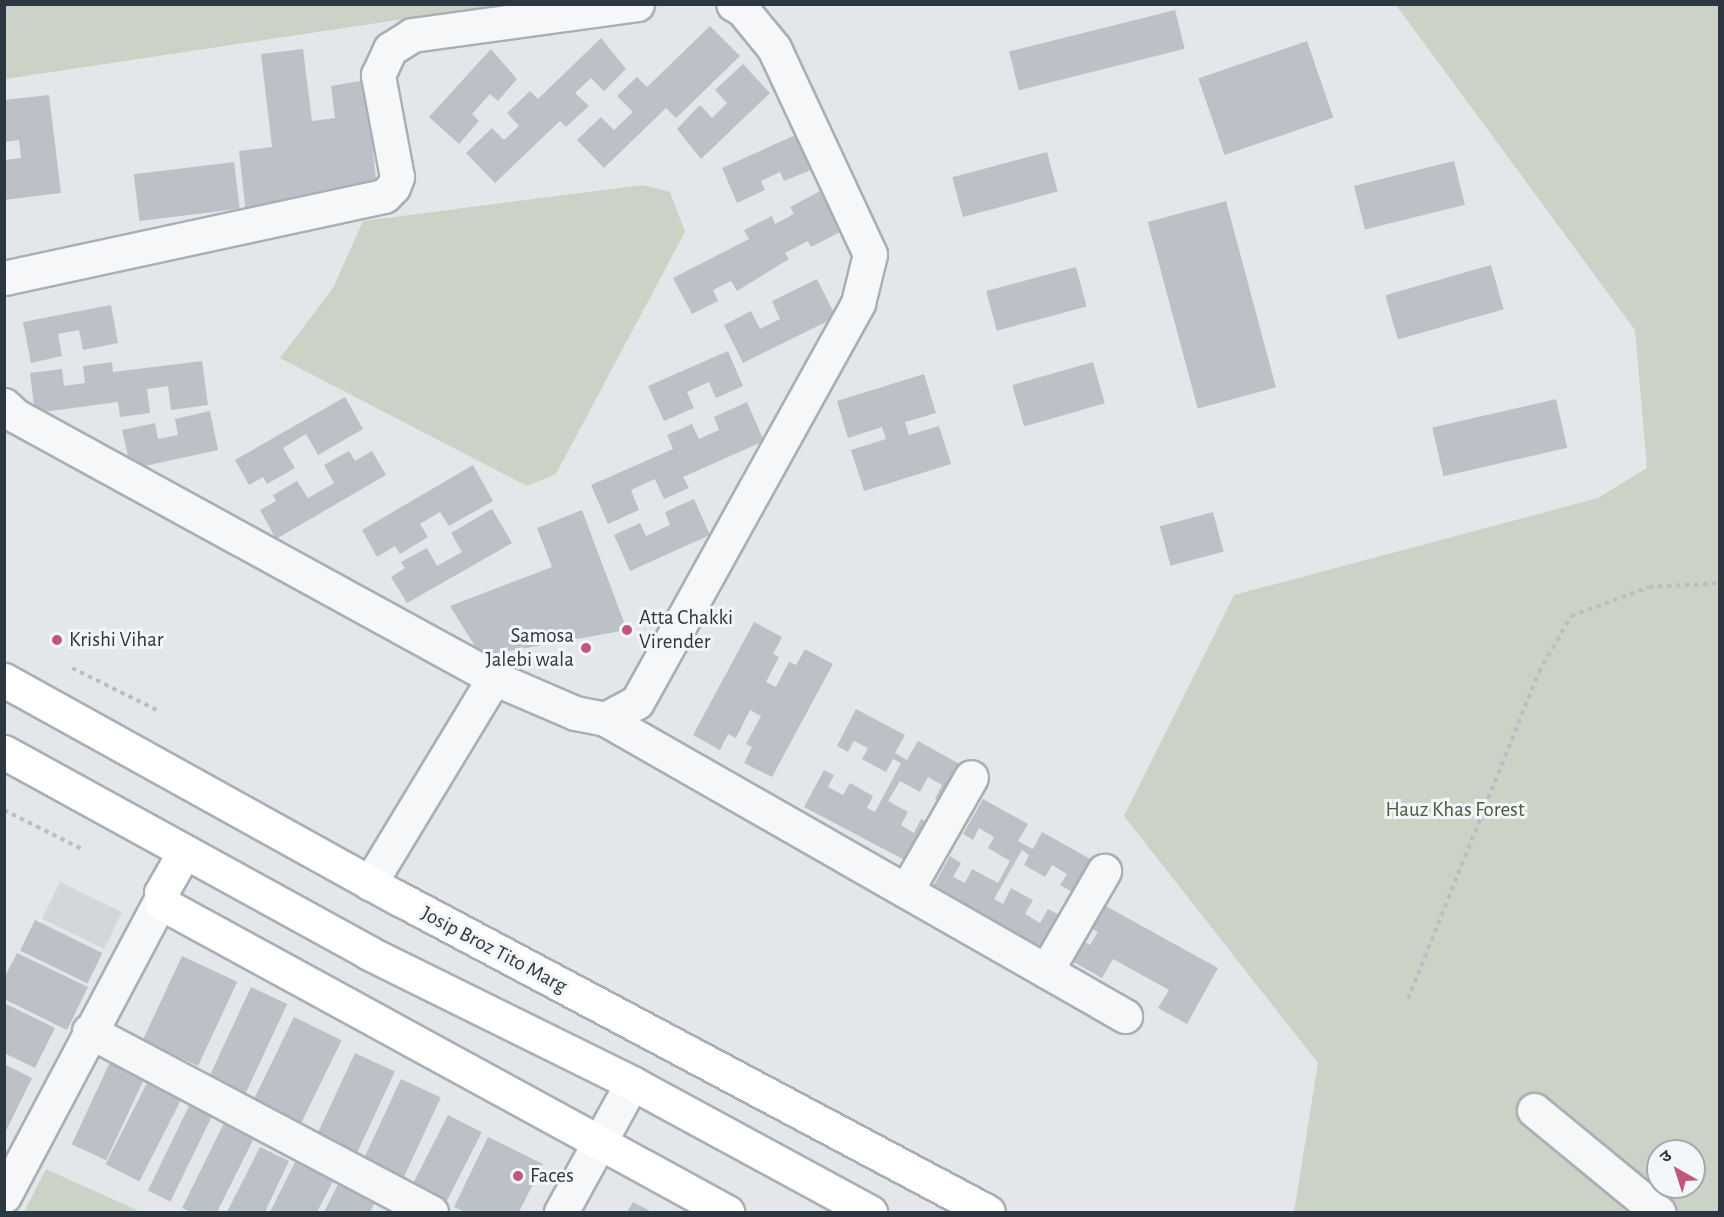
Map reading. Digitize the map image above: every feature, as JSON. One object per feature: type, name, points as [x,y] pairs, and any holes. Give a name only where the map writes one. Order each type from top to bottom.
[{"type":"main road","name":"Josip Broz Tito Marg","points":[[4,680],[370,883],[988,1212]]},
{"type":"main road","points":[[4,752],[183,854],[369,953],[632,1083],[870,1212]]},
{"type":"main road","points":[[183,854],[161,893],[160,902],[727,1212]]},
{"type":"street","points":[[4,278],[384,196],[393,188],[397,177],[378,75],[390,49],[412,35],[637,4]]},
{"type":"street","points":[[605,719],[637,702],[858,303],[870,254],[774,48],[742,9],[733,4]]},
{"type":"street","points":[[4,405],[16,416],[494,678],[575,713],[605,719],[1125,1016]]},
{"type":"street","points":[[370,883],[494,678]]},
{"type":"street","points":[[906,891],[971,777]]},
{"type":"street","points":[[1046,971],[1104,871]]},
{"type":"street","points":[[4,1196],[89,1031],[160,902]]},
{"type":"street","points":[[89,1031],[431,1212]]},
{"type":"street","points":[[561,1212],[632,1083]]},
{"type":"street","points":[[1534,1110],[1658,1212]]},
{"type":"path","points":[[1408,999],[1539,672],[1571,616],[1649,588],[1719,583]]},
{"type":"path","points":[[72,668],[157,710]]},
{"type":"path","points":[[4,810],[84,850]]},
{"type":"shaded area","points":[[60,882],[122,912],[104,949],[42,919]]},
{"type":"green space","points":[[5,4],[498,4],[498,5],[5,79]]},
{"type":"green space","name":"Hauz Khas Forest","points":[[1396,5],[1719,5],[1719,1212],[1294,1212],[1318,1063],[1124,816],[1234,595],[1598,498],[1647,468],[1635,330]]},
{"type":"green space","points":[[643,185],[670,192],[685,232],[556,474],[527,486],[280,358],[333,288],[363,221]]},
{"type":"green space","points":[[46,1169],[141,1212],[24,1212]]},
{"type":"building","points":[[1175,10],[1185,49],[1019,90],[1009,51]]},
{"type":"building","points":[[710,26],[740,56],[676,118],[666,108],[604,168],[577,140],[601,117],[614,130],[633,112],[617,96],[637,77],[647,87]]},
{"type":"building","points":[[601,38],[626,69],[604,91],[591,78],[575,93],[589,106],[566,127],[560,121],[495,183],[466,153],[492,128],[504,140],[519,126],[507,113],[530,91],[538,99]]},
{"type":"building","points":[[1307,41],[1333,118],[1225,155],[1198,78]]},
{"type":"building","points":[[303,49],[312,121],[335,118],[331,86],[366,80],[376,181],[246,214],[239,151],[272,147],[261,54]]},
{"type":"building","points":[[491,49],[517,79],[498,101],[490,94],[472,114],[479,121],[459,144],[429,117]]},
{"type":"building","points":[[743,64],[770,93],[701,159],[677,129],[700,105],[712,118],[727,103],[715,90]]},
{"type":"building","points":[[49,95],[61,193],[5,200],[5,160],[21,158],[19,140],[4,142],[4,100]]},
{"type":"building","points":[[800,133],[816,168],[784,181],[780,172],[761,181],[765,190],[737,203],[722,168]]},
{"type":"building","points":[[1047,152],[1058,192],[963,217],[952,177]]},
{"type":"building","points":[[1454,161],[1465,205],[1365,230],[1354,186]]},
{"type":"building","points":[[234,162],[240,209],[139,221],[134,174]]},
{"type":"building","points":[[822,190],[842,231],[811,247],[808,241],[785,253],[789,259],[737,291],[731,281],[713,290],[718,301],[692,314],[673,278],[749,239],[744,230],[772,216],[775,224],[794,214],[790,207]]},
{"type":"building","points":[[1226,201],[1276,387],[1198,408],[1148,222]]},
{"type":"building","points":[[1491,265],[1504,309],[1398,340],[1385,295]]},
{"type":"building","points":[[1076,267],[1087,307],[997,331],[986,291]]},
{"type":"building","points":[[817,279],[836,317],[743,363],[724,325],[751,311],[760,329],[780,319],[772,301]]},
{"type":"building","points":[[111,305],[118,343],[83,350],[79,330],[58,334],[62,356],[31,363],[23,322]]},
{"type":"building","points":[[728,351],[743,386],[716,398],[709,382],[687,392],[694,408],[664,421],[648,386]]},
{"type":"building","points":[[202,361],[208,405],[171,410],[168,386],[147,389],[150,413],[120,417],[118,402],[35,413],[30,373],[62,369],[64,386],[85,383],[83,366],[112,362],[113,372]]},
{"type":"building","points":[[1093,362],[1105,403],[1024,426],[1012,385]]},
{"type":"building","points":[[924,374],[936,413],[905,422],[909,435],[939,426],[951,464],[864,491],[851,450],[886,439],[882,427],[848,438],[837,401]]},
{"type":"building","points":[[345,397],[363,429],[318,455],[306,434],[283,448],[295,468],[267,484],[263,477],[249,485],[235,460]]},
{"type":"building","points":[[1556,399],[1567,448],[1444,476],[1432,428]]},
{"type":"building","points":[[747,402],[764,441],[683,477],[689,488],[664,499],[655,479],[631,490],[639,510],[608,524],[591,485],[673,449],[667,435],[692,424],[699,439],[719,430],[714,417]]},
{"type":"building","points":[[210,411],[218,450],[131,469],[122,430],[155,423],[158,439],[178,435],[175,419]]},
{"type":"building","points":[[349,451],[355,461],[372,451],[386,475],[276,539],[260,510],[276,501],[273,495],[297,481],[308,498],[334,483],[324,465]]},
{"type":"building","points":[[473,465],[493,501],[449,526],[440,512],[420,524],[428,537],[400,554],[395,546],[377,557],[362,530]]},
{"type":"building","points":[[694,499],[710,535],[630,571],[614,535],[640,523],[646,536],[670,525],[665,512]]},
{"type":"building","points":[[492,509],[512,543],[407,603],[391,577],[405,568],[401,562],[427,548],[437,566],[462,552],[451,533]]},
{"type":"building","points":[[582,510],[627,630],[481,656],[450,606],[552,567],[537,528]]},
{"type":"building","points":[[1213,512],[1224,552],[1170,566],[1160,526]]},
{"type":"building","points":[[754,622],[782,637],[773,654],[779,657],[766,682],[776,687],[789,662],[796,665],[805,649],[833,664],[772,777],[744,763],[752,747],[746,744],[761,716],[750,710],[736,738],[728,734],[720,750],[693,735]]},
{"type":"building","points":[[856,709],[905,735],[895,753],[907,760],[918,741],[967,768],[946,806],[935,799],[942,785],[928,777],[920,792],[900,781],[888,801],[908,812],[901,825],[914,833],[921,819],[935,826],[914,865],[804,807],[824,770],[834,775],[828,787],[843,795],[850,783],[873,796],[867,808],[875,812],[901,763],[893,759],[886,772],[862,759],[868,748],[854,741],[848,752],[837,746]]},
{"type":"building","points":[[983,799],[1028,824],[1018,841],[1033,849],[1042,832],[1094,861],[1076,894],[1060,885],[1067,874],[1052,865],[1045,877],[1024,865],[1029,855],[1022,850],[994,899],[1003,904],[1011,888],[1033,900],[1025,914],[1040,923],[1048,909],[1063,917],[1042,953],[931,890],[950,856],[961,863],[953,877],[965,883],[972,869],[998,883],[1010,861],[988,848],[994,837],[979,828],[973,840],[963,834]]},
{"type":"building","points":[[1102,904],[1218,968],[1187,1024],[1158,1008],[1169,990],[1113,959],[1102,978],[1070,960],[1081,940],[1090,945],[1098,932],[1089,927]]},
{"type":"building","points":[[35,920],[102,953],[88,983],[20,951]]},
{"type":"building","points":[[17,953],[88,987],[67,1030],[4,999],[4,978]]},
{"type":"building","points":[[182,956],[237,982],[198,1066],[143,1040]]},
{"type":"building","points":[[251,987],[287,1004],[243,1099],[207,1082]]},
{"type":"building","points":[[4,1003],[55,1028],[35,1068],[4,1053]]},
{"type":"building","points":[[294,1017],[342,1040],[301,1124],[253,1101]]},
{"type":"building","points":[[355,1053],[395,1072],[356,1156],[316,1137]]},
{"type":"building","points":[[111,1060],[145,1076],[106,1160],[72,1144]]},
{"type":"building","points":[[4,1064],[32,1078],[4,1135]]},
{"type":"building","points":[[150,1077],[184,1094],[139,1182],[106,1164]]},
{"type":"building","points":[[401,1079],[441,1098],[400,1185],[360,1166]]},
{"type":"building","points":[[193,1098],[215,1109],[170,1202],[148,1191]]},
{"type":"building","points":[[448,1115],[482,1132],[442,1210],[409,1193]]},
{"type":"building","points":[[226,1119],[256,1134],[217,1212],[191,1212],[182,1208]]},
{"type":"building","points":[[488,1137],[543,1164],[519,1212],[465,1212],[454,1207]]},
{"type":"building","points":[[260,1147],[289,1161],[265,1212],[227,1212]]},
{"type":"building","points":[[295,1162],[333,1181],[317,1212],[270,1212]]},
{"type":"building","points":[[338,1184],[375,1202],[370,1212],[324,1212]]},
{"type":"building","points":[[633,1202],[652,1212],[627,1212]]},
{"type":"place","name":"Atta Chakki Virender","points":[[627,630]]},
{"type":"place","name":"Krishi Vihar","points":[[57,640]]},
{"type":"place","name":"Samosa Jalebi wala","points":[[586,648]]},
{"type":"place","name":"Faces","points":[[518,1176]]}]
